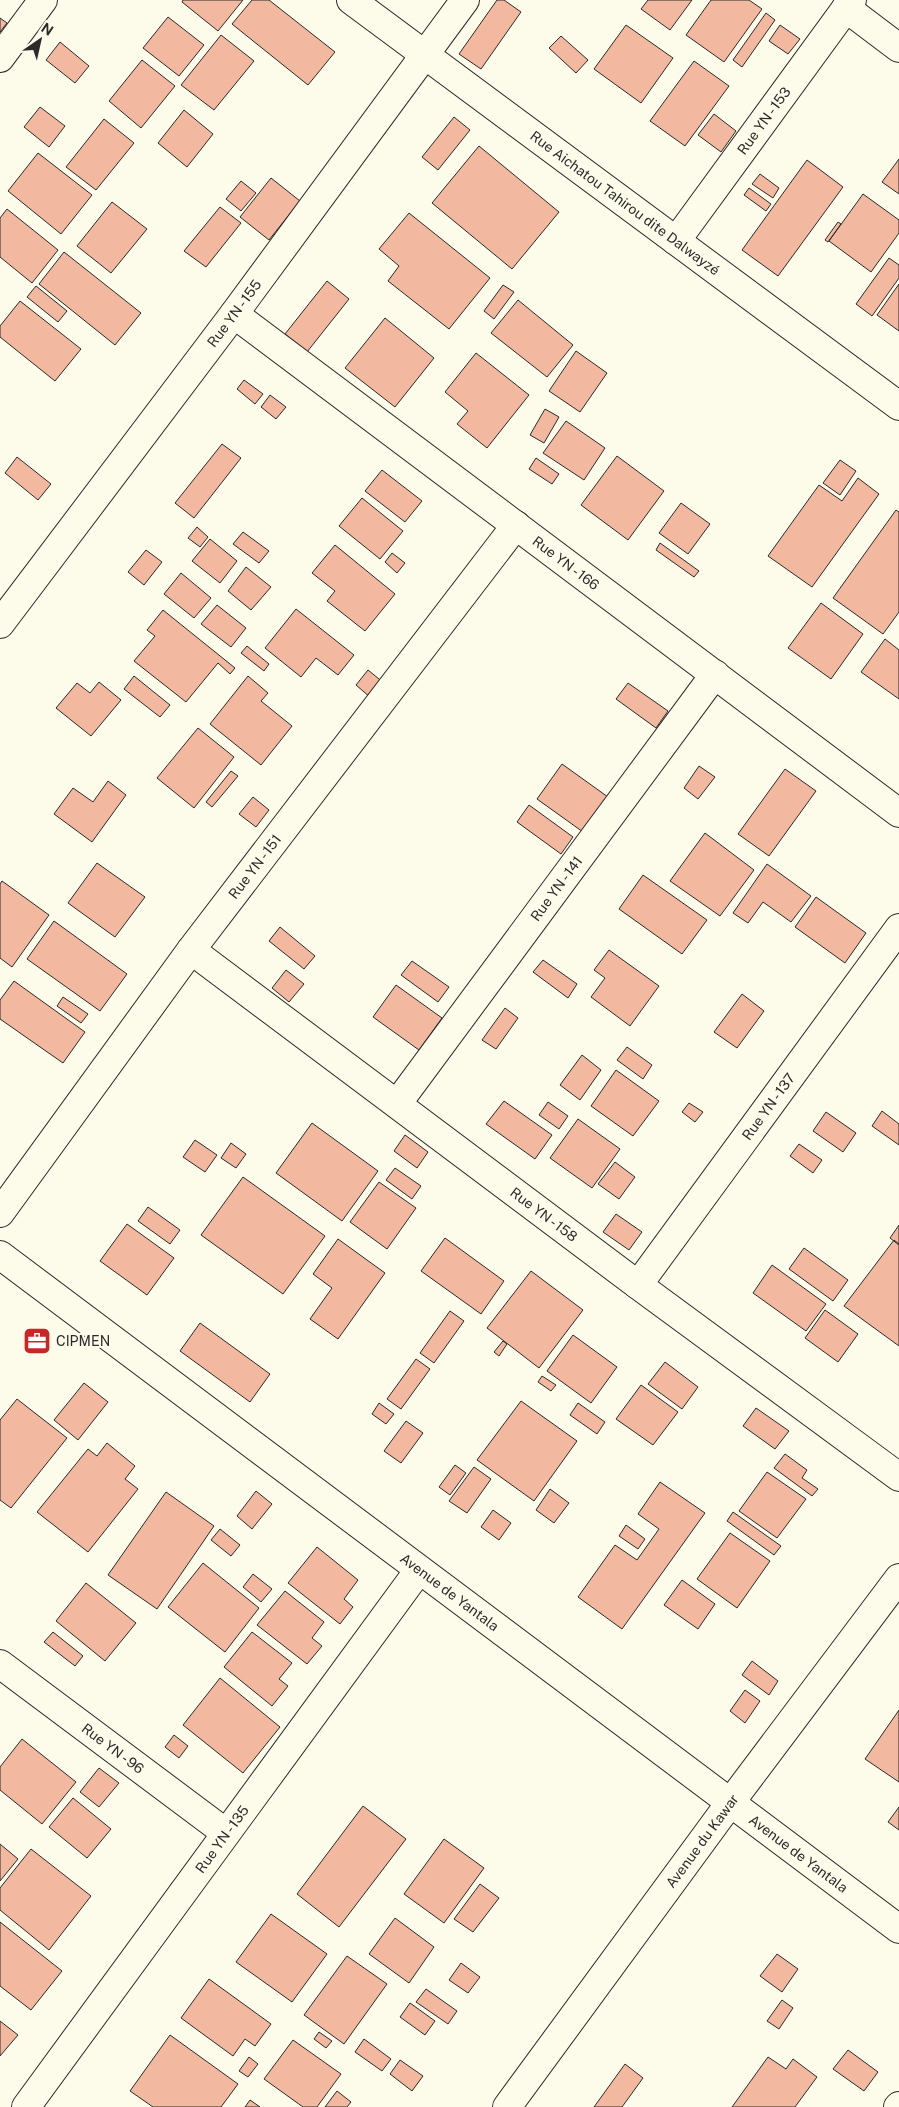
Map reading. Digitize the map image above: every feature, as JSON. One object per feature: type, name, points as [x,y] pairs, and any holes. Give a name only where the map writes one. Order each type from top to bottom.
[{"type":"street","points":[[0,58],[43,0]]},
{"type":"street","name":"Rue Aichatou Tahirou dite Dalwayzé","points":[[351,0],[899,406]]},
{"type":"street","name":"Rue YN - 155","points":[[0,624],[234,314],[465,0]]},
{"type":"street","points":[[849,4],[899,48]]},
{"type":"street","name":"Rue YN - 153","points":[[676,241],[849,4]]},
{"type":"street","name":"Rue YN - 166","points":[[234,314],[899,812]]},
{"type":"street","name":"Rue YN - 151","points":[[0,1213],[190,950],[516,525]]},
{"type":"street","name":"Rue YN - 141","points":[[397,1104],[715,674]]},
{"type":"street","name":"Rue YN - 137","points":[[638,1285],[899,928]]},
{"type":"street","name":"Rue YN - 158","points":[[190,950],[638,1285],[899,1477]]},
{"type":"street","name":"Avenue de Yantala","points":[[0,1255],[899,1929]]},
{"type":"street","name":"Rue YN - 135","points":[[26,2107],[419,1570]]},
{"type":"street","name":"Avenue du Kawar","points":[[508,2107],[730,1803],[899,1578]]},
{"type":"street","name":"Rue YN - 96","points":[[0,1664],[226,1833]]},
{"type":"building","points":[[183,0],[243,0],[218,31],[182,2]]},
{"type":"building","points":[[252,0],[269,0],[335,52],[308,85],[232,24]]},
{"type":"building","points":[[497,0],[504,0],[521,12],[481,69],[459,54]]},
{"type":"building","points":[[648,0],[692,0],[670,30],[641,9]]},
{"type":"building","points":[[711,0],[749,0],[762,9],[724,62],[686,35]]},
{"type":"building","points":[[766,13],[775,20],[742,67],[733,60]]},
{"type":"building","points":[[168,17],[204,45],[179,76],[143,48]]},
{"type":"building","points":[[0,18],[7,23],[0,32]]},
{"type":"building","points":[[626,25],[673,58],[641,103],[594,69]]},
{"type":"building","points":[[780,25],[800,39],[788,54],[769,41]]},
{"type":"building","points":[[221,35],[254,61],[214,110],[181,85]]},
{"type":"building","points":[[561,36],[588,60],[576,73],[549,48]]},
{"type":"building","points":[[60,42],[89,66],[75,83],[46,60]]},
{"type":"building","points":[[142,60],[175,86],[141,128],[109,101]]},
{"type":"building","points":[[694,61],[729,86],[685,146],[650,121]]},
{"type":"building","points":[[40,107],[65,126],[49,147],[24,127]]},
{"type":"building","points":[[184,110],[213,134],[187,167],[158,143]]},
{"type":"building","points":[[714,114],[736,131],[721,152],[698,135]]},
{"type":"building","points":[[454,117],[470,130],[438,170],[422,157]]},
{"type":"building","points":[[104,119],[134,143],[96,190],[66,167]]},
{"type":"building","points":[[479,146],[559,212],[512,269],[432,203]]},
{"type":"building","points":[[38,153],[92,195],[61,234],[8,191]]},
{"type":"building","points":[[899,159],[899,194],[882,182]]},
{"type":"building","points":[[807,160],[843,187],[778,276],[742,250]]},
{"type":"building","points":[[760,174],[779,188],[773,198],[752,184]]},
{"type":"building","points":[[271,178],[300,201],[269,240],[240,217]]},
{"type":"building","points":[[241,181],[256,193],[241,211],[226,199]]},
{"type":"building","points":[[749,188],[771,204],[766,211],[744,195]]},
{"type":"building","points":[[863,194],[899,220],[899,233],[871,272],[829,241]]},
{"type":"building","points":[[112,202],[147,229],[111,273],[77,246]]},
{"type":"building","points":[[220,207],[241,223],[206,267],[184,251]]},
{"type":"building","points":[[7,209],[58,250],[32,283],[0,257],[0,218]]},
{"type":"building","points":[[409,213],[490,278],[449,329],[388,281],[399,266],[379,249]]},
{"type":"building","points":[[838,222],[841,224],[828,242],[825,240]]},
{"type":"building","points":[[64,252],[141,313],[115,345],[39,284]]},
{"type":"building","points":[[889,258],[899,265],[899,278],[872,316],[856,304]]},
{"type":"building","points":[[327,281],[349,299],[307,352],[285,334]]},
{"type":"building","points":[[899,284],[899,331],[877,315]]},
{"type":"building","points":[[503,285],[514,292],[494,319],[484,311]]},
{"type":"building","points":[[36,286],[67,311],[58,322],[27,297]]},
{"type":"building","points":[[518,300],[573,345],[547,377],[491,333]]},
{"type":"building","points":[[20,301],[81,349],[55,381],[0,337],[0,326]]},
{"type":"building","points":[[385,318],[434,358],[395,407],[345,368]]},
{"type":"building","points":[[576,351],[607,373],[580,412],[549,391]]},
{"type":"building","points":[[476,353],[529,395],[487,448],[457,424],[468,411],[445,392]]},
{"type":"building","points":[[244,380],[263,394],[255,404],[237,389]]},
{"type":"building","points":[[270,395],[286,407],[276,419],[261,407]]},
{"type":"building","points":[[545,409],[559,417],[544,443],[530,435]]},
{"type":"building","points":[[566,421],[605,448],[584,480],[543,453]]},
{"type":"building","points":[[222,444],[241,458],[194,518],[175,503]]},
{"type":"building","points":[[617,456],[664,491],[628,540],[581,505]]},
{"type":"building","points":[[17,457],[51,484],[38,500],[5,473]]},
{"type":"building","points":[[536,458],[559,474],[552,484],[529,469]]},
{"type":"building","points":[[840,460],[856,471],[840,495],[823,483]]},
{"type":"building","points":[[382,470],[422,501],[405,522],[365,491]]},
{"type":"building","points":[[858,478],[879,494],[812,587],[768,556],[819,485],[842,501]]},
{"type":"building","points":[[362,498],[403,531],[380,559],[339,526]]},
{"type":"building","points":[[681,503],[710,524],[688,554],[659,533]]},
{"type":"building","points":[[896,510],[899,512],[899,612],[883,634],[833,598]]},
{"type":"building","points":[[197,527],[208,537],[200,547],[188,538]]},
{"type":"building","points":[[243,532],[269,551],[259,563],[233,544]]},
{"type":"building","points":[[210,539],[237,561],[220,583],[192,561]]},
{"type":"building","points":[[660,543],[699,571],[694,577],[656,550]]},
{"type":"building","points":[[335,545],[395,594],[365,631],[327,601],[335,591],[312,573]]},
{"type":"building","points":[[146,550],[162,562],[144,585],[128,572]]},
{"type":"building","points":[[392,553],[405,563],[397,573],[385,562]]},
{"type":"building","points":[[246,567],[271,587],[251,610],[228,591]]},
{"type":"building","points":[[181,573],[211,598],[194,618],[164,594]]},
{"type":"building","points":[[821,603],[863,634],[831,679],[788,648]]},
{"type":"building","points":[[217,605],[246,628],[231,647],[201,624]]},
{"type":"building","points":[[296,609],[354,655],[338,675],[316,658],[301,677],[265,648]]},
{"type":"building","points":[[163,610],[235,668],[230,674],[218,663],[186,702],[134,661],[155,636],[147,630]]},
{"type":"building","points":[[885,639],[899,650],[899,699],[861,672]]},
{"type":"building","points":[[247,646],[269,664],[264,671],[241,653]]},
{"type":"building","points":[[368,670],[384,683],[371,698],[356,685]]},
{"type":"building","points":[[134,676],[170,705],[160,717],[124,689]]},
{"type":"building","points":[[248,676],[268,693],[261,701],[292,726],[261,765],[210,724]]},
{"type":"building","points":[[99,682],[121,700],[91,736],[56,708],[77,683],[90,693]]},
{"type":"building","points":[[628,683],[668,711],[656,728],[616,699]]},
{"type":"building","points":[[198,728],[234,757],[194,808],[157,778]]},
{"type":"building","points":[[562,764],[608,797],[583,832],[537,799]]},
{"type":"building","points":[[699,766],[715,777],[698,799],[684,788]]},
{"type":"building","points":[[785,769],[816,791],[769,856],[738,834]]},
{"type":"building","points":[[231,771],[238,776],[212,807],[206,802]]},
{"type":"building","points":[[108,781],[126,795],[92,842],[54,814],[73,788],[93,802]]},
{"type":"building","points":[[253,797],[269,810],[256,827],[239,814]]},
{"type":"building","points":[[529,805],[573,837],[561,854],[517,822]]},
{"type":"building","points":[[705,833],[754,870],[720,916],[670,881]]},
{"type":"building","points":[[97,863],[145,897],[115,937],[68,903]]},
{"type":"building","points":[[767,864],[811,896],[791,922],[763,902],[748,923],[733,913]]},
{"type":"building","points":[[643,875],[707,920],[682,954],[619,909]]},
{"type":"building","points":[[2,881],[49,915],[12,967],[0,958],[0,884]]},
{"type":"building","points":[[816,897],[866,933],[845,963],[795,927]]},
{"type":"building","points":[[54,921],[127,974],[100,1011],[27,959]]},
{"type":"building","points":[[280,927],[315,956],[304,969],[269,941]]},
{"type":"building","points":[[609,950],[659,986],[630,1026],[591,997],[605,978],[594,970]]},
{"type":"building","points":[[543,960],[577,984],[568,998],[533,972]]},
{"type":"building","points":[[412,961],[449,987],[438,1002],[401,975]]},
{"type":"building","points":[[286,970],[304,984],[289,1002],[272,988]]},
{"type":"building","points":[[14,981],[85,1032],[63,1063],[0,1019],[0,1000]]},
{"type":"building","points":[[396,985],[442,1018],[419,1050],[373,1017]]},
{"type":"building","points":[[742,994],[764,1011],[737,1048],[714,1032]]},
{"type":"building","points":[[63,997],[88,1014],[81,1023],[57,1006]]},
{"type":"building","points":[[505,1008],[518,1018],[496,1049],[482,1040]]},
{"type":"building","points":[[627,1047],[652,1065],[643,1079],[617,1060]]},
{"type":"building","points":[[582,1055],[601,1070],[580,1100],[560,1085]]},
{"type":"building","points":[[616,1070],[659,1101],[633,1136],[591,1106]]},
{"type":"building","points":[[504,1101],[552,1135],[535,1159],[486,1124]]},
{"type":"building","points":[[548,1102],[568,1116],[559,1129],[539,1115]]},
{"type":"building","points":[[689,1103],[703,1112],[695,1122],[682,1112]]},
{"type":"building","points":[[882,1111],[899,1124],[899,1145],[872,1126]]},
{"type":"building","points":[[826,1112],[856,1133],[843,1152],[813,1131]]},
{"type":"building","points":[[578,1119],[620,1149],[592,1188],[550,1158]]},
{"type":"building","points":[[312,1123],[378,1171],[342,1221],[276,1173]]},
{"type":"building","points":[[405,1135],[428,1152],[417,1168],[394,1151]]},
{"type":"building","points":[[195,1140],[217,1155],[205,1172],[183,1157]]},
{"type":"building","points":[[231,1143],[246,1154],[236,1168],[221,1158]]},
{"type":"building","points":[[799,1144],[822,1160],[813,1173],[790,1156]]},
{"type":"building","points":[[615,1162],[635,1177],[619,1199],[598,1184]]},
{"type":"building","points":[[395,1168],[421,1186],[412,1199],[386,1180]]},
{"type":"building","points":[[243,1177],[325,1236],[283,1294],[201,1235]]},
{"type":"building","points":[[379,1182],[416,1208],[387,1249],[350,1222]]},
{"type":"building","points":[[148,1207],[180,1230],[170,1244],[138,1221]]},
{"type":"building","points":[[616,1214],[642,1232],[629,1250],[603,1232]]},
{"type":"building","points":[[127,1224],[174,1258],[147,1295],[100,1261]]},
{"type":"building","points":[[899,1225],[899,1245],[890,1238]]},
{"type":"building","points":[[445,1238],[504,1281],[481,1314],[421,1271]]},
{"type":"building","points":[[338,1239],[385,1273],[338,1339],[310,1319],[332,1288],[313,1274]]},
{"type":"building","points":[[894,1240],[899,1244],[899,1346],[844,1306]]},
{"type":"building","points":[[804,1248],[848,1280],[833,1301],[789,1269]]},
{"type":"building","points":[[772,1265],[826,1304],[806,1331],[753,1293]]},
{"type":"building","points":[[531,1271],[583,1310],[539,1368],[487,1328]]},
{"type":"building","points":[[825,1310],[858,1334],[838,1362],[805,1338]]},
{"type":"building","points":[[450,1311],[464,1321],[434,1363],[420,1353]]},
{"type":"building","points":[[200,1323],[270,1374],[250,1402],[180,1351]]},
{"type":"building","points":[[573,1335],[617,1367],[591,1403],[547,1371]]},
{"type":"building","points":[[503,1341],[507,1344],[499,1356],[494,1352]]},
{"type":"building","points":[[416,1359],[430,1369],[401,1409],[387,1399]]},
{"type":"building","points":[[665,1362],[698,1387],[682,1409],[648,1384]]},
{"type":"building","points":[[542,1376],[556,1385],[551,1391],[538,1382]]},
{"type":"building","points":[[84,1383],[108,1402],[78,1440],[54,1420]]},
{"type":"building","points":[[641,1385],[678,1412],[653,1445],[616,1419]]},
{"type":"building","points":[[17,1399],[67,1438],[11,1508],[0,1500],[0,1420]]},
{"type":"building","points":[[521,1401],[577,1441],[534,1501],[477,1460]]},
{"type":"building","points":[[379,1403],[394,1414],[386,1424],[372,1414]]},
{"type":"building","points":[[578,1403],[605,1422],[597,1434],[570,1415]]},
{"type":"building","points":[[756,1408],[789,1431],[775,1449],[743,1426]]},
{"type":"building","points":[[406,1421],[423,1433],[401,1463],[384,1451]]},
{"type":"building","points":[[107,1443],[135,1466],[125,1479],[138,1489],[88,1552],[37,1512],[88,1449],[97,1456]]},
{"type":"building","points":[[785,1454],[807,1470],[802,1478],[818,1489],[812,1496],[774,1468]]},
{"type":"building","points":[[455,1465],[466,1473],[450,1495],[439,1487]]},
{"type":"building","points":[[474,1467],[491,1479],[467,1513],[449,1501]]},
{"type":"building","points":[[767,1472],[806,1499],[777,1538],[739,1511]]},
{"type":"building","points":[[660,1482],[705,1513],[622,1629],[578,1597],[615,1545],[637,1560],[659,1529],[638,1514]]},
{"type":"building","points":[[550,1489],[569,1503],[554,1523],[536,1510]]},
{"type":"building","points":[[256,1491],[272,1504],[252,1529],[237,1516]]},
{"type":"building","points":[[166,1492],[214,1526],[157,1609],[108,1575]]},
{"type":"building","points":[[493,1510],[511,1523],[499,1540],[481,1527]]},
{"type":"building","points":[[733,1512],[781,1546],[774,1555],[727,1521]]},
{"type":"building","points":[[626,1525],[645,1539],[638,1549],[619,1536]]},
{"type":"building","points":[[220,1529],[240,1545],[231,1556],[211,1540]]},
{"type":"building","points":[[730,1533],[770,1561],[737,1608],[697,1579]]},
{"type":"building","points":[[317,1547],[358,1580],[344,1599],[353,1607],[340,1624],[288,1583]]},
{"type":"building","points":[[203,1563],[259,1608],[225,1652],[168,1607]]},
{"type":"building","points":[[253,1574],[272,1589],[261,1602],[243,1587]]},
{"type":"building","points":[[682,1580],[715,1604],[698,1629],[664,1605]]},
{"type":"building","points":[[86,1583],[136,1623],[105,1661],[56,1621]]},
{"type":"building","points":[[285,1591],[324,1622],[312,1638],[322,1646],[307,1664],[257,1625]]},
{"type":"building","points":[[53,1632],[83,1656],[75,1666],[44,1642]]},
{"type":"building","points":[[252,1632],[292,1663],[279,1679],[288,1686],[272,1706],[224,1667]]},
{"type":"building","points":[[752,1661],[778,1681],[769,1695],[742,1675]]},
{"type":"building","points":[[220,1678],[280,1727],[243,1773],[183,1725]]},
{"type":"building","points":[[745,1690],[760,1701],[745,1723],[730,1711]]},
{"type":"building","points":[[899,1710],[899,1782],[865,1759]]},
{"type":"building","points":[[174,1735],[188,1746],[179,1758],[165,1747]]},
{"type":"building","points":[[22,1739],[76,1782],[42,1824],[0,1790],[0,1767]]},
{"type":"building","points":[[99,1768],[119,1783],[99,1807],[80,1792]]},
{"type":"building","points":[[73,1798],[111,1829],[87,1858],[49,1827]]},
{"type":"building","points":[[363,1806],[406,1839],[339,1927],[297,1894]]},
{"type":"building","points":[[899,1807],[899,1830],[888,1822]]},
{"type":"building","points":[[444,1839],[484,1868],[444,1923],[404,1894]]},
{"type":"building","points":[[0,1844],[18,1859],[0,1881]]},
{"type":"building","points":[[31,1849],[91,1896],[49,1950],[0,1910],[0,1888]]},
{"type":"building","points":[[480,1884],[499,1898],[473,1932],[454,1919]]},
{"type":"building","points":[[271,1914],[327,1954],[292,2002],[236,1962]]},
{"type":"building","points":[[395,1918],[434,1947],[409,1983],[369,1954]]},
{"type":"building","points":[[0,1922],[62,1971],[31,2010],[0,1986]]},
{"type":"building","points":[[777,1954],[798,1969],[782,1992],[760,1976]]},
{"type":"building","points":[[347,1956],[387,1984],[344,2044],[304,2015]]},
{"type":"building","points":[[461,1963],[480,1977],[468,1993],[449,1980]]},
{"type":"building","points":[[209,1979],[271,2024],[255,2046],[245,2039],[233,2056],[181,2018]]},
{"type":"building","points":[[426,1989],[457,2011],[448,2024],[416,2002]]},
{"type":"building","points":[[782,2000],[793,2008],[779,2029],[767,2021]]},
{"type":"building","points":[[410,2003],[435,2021],[425,2035],[400,2017]]},
{"type":"building","points":[[0,2021],[18,2035],[0,2056]]},
{"type":"building","points":[[319,2032],[332,2041],[326,2048],[314,2039]]},
{"type":"building","points":[[170,2035],[238,2084],[221,2107],[153,2107],[130,2091]]},
{"type":"building","points":[[364,2039],[391,2059],[382,2071],[355,2052]]},
{"type":"building","points":[[293,2040],[341,2074],[317,2107],[303,2107],[264,2079]]},
{"type":"building","points":[[848,2050],[878,2072],[864,2091],[833,2069]]},
{"type":"building","points":[[249,2057],[258,2064],[248,2077],[239,2071]]},
{"type":"building","points":[[768,2057],[786,2069],[793,2059],[817,2077],[795,2107],[732,2107]]},
{"type":"building","points":[[400,2060],[423,2076],[412,2091],[390,2074]]},
{"type":"building","points":[[625,2064],[643,2078],[622,2107],[594,2107]]},
{"type":"building","points":[[337,2091],[351,2102],[347,2107],[325,2107]]},
{"type":"building","points":[[250,2100],[260,2107],[245,2107]]},
{"type":"place","name":"CIPMEN","points":[[37,1341]]}]
